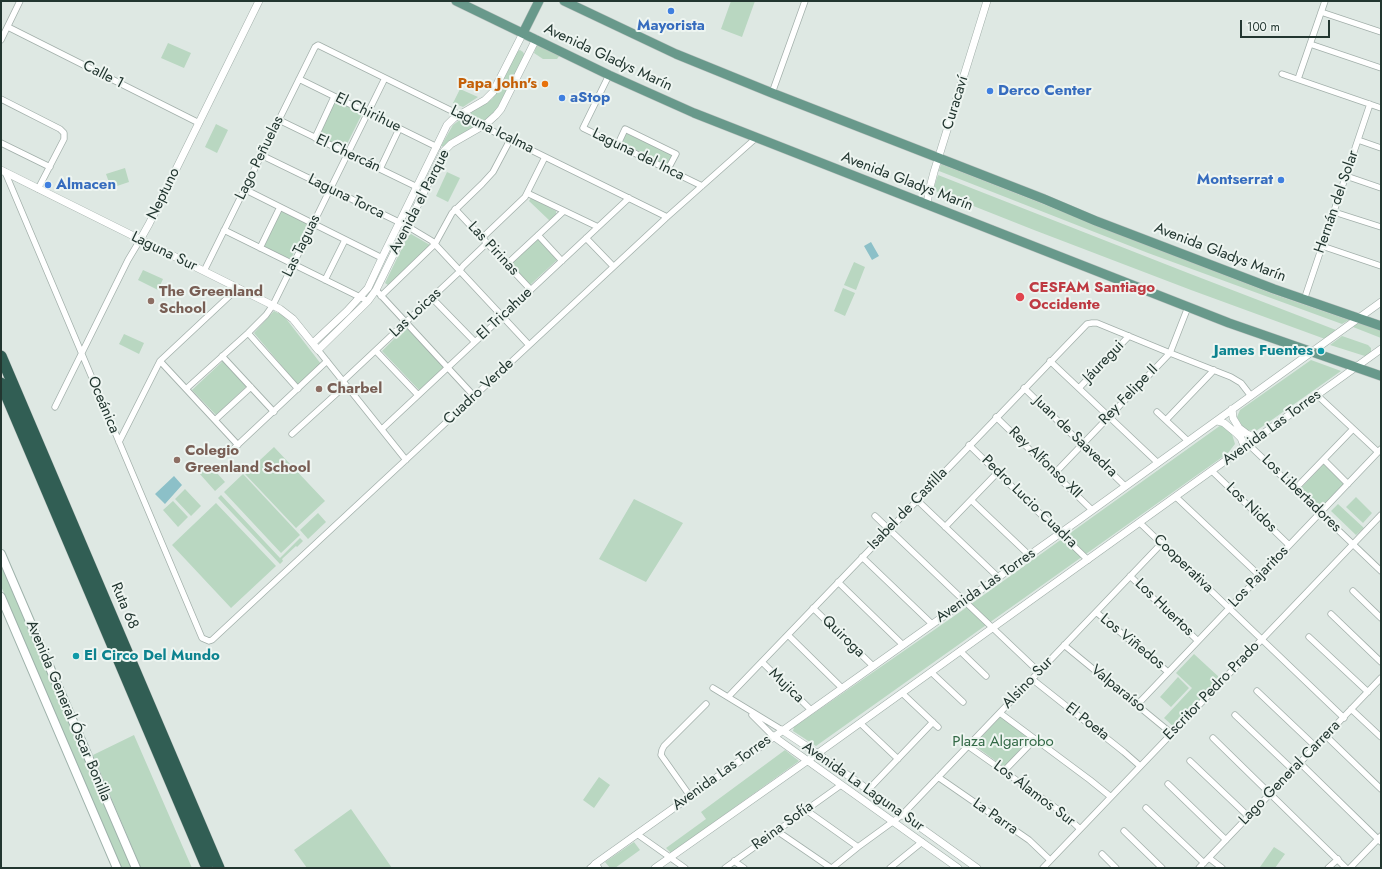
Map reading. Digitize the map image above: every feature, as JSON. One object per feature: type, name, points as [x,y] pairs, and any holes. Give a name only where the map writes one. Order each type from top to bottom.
[{"type":"highway","name":"Ruta 68","points":[[1,356],[219,868]]},
{"type":"highway","name":"Ruta 68","points":[[1,383],[207,868]]},
{"type":"main road","name":"Avenida Gladys Marín","points":[[456,1],[659,98],[756,138],[1188,307],[1310,352],[1381,376]]},
{"type":"main road","points":[[523,33],[540,1]]},
{"type":"main road","name":"Avenida Gladys Marín","points":[[564,1],[676,54],[772,93],[1096,221],[1304,300],[1381,326]]},
{"type":"main road","name":"Avenida General Óscar Bonilla","points":[[1,554],[136,868]]},
{"type":"main road","name":"Avenida General Óscar Bonilla","points":[[1,597],[116,868]]},
{"type":"street","points":[[1,40],[20,1]]},
{"type":"street","name":"Neptuno","points":[[55,407],[259,1]]},
{"type":"street","points":[[772,93],[805,1]]},
{"type":"street","name":"Curacaví","points":[[927,205],[929,191],[987,1]]},
{"type":"street","points":[[1298,79],[1325,1]]},
{"type":"street","points":[[1321,12],[1381,32]]},
{"type":"street","name":"Calle 1","points":[[8,27],[199,123]]},
{"type":"street","name":"Avenida el Parque","points":[[313,343],[361,298],[372,281],[449,122],[485,100],[493,92],[523,33]]},
{"type":"street","name":"Avenida el Parque","points":[[318,350],[368,301],[376,290],[446,149],[451,144],[493,119],[499,112],[536,39]]},
{"type":"street","points":[[1310,44],[1381,68]]},
{"type":"street","name":"Laguna Icalma","points":[[316,45],[667,217]]},
{"type":"street","name":"Lago Peñuelas","points":[[204,272],[316,45]]},
{"type":"street","points":[[1282,74],[1381,108]]},
{"type":"street","name":"Laguna del Inca","points":[[609,75],[583,128],[702,186]]},
{"type":"street","name":"Las Taguas","points":[[186,389],[248,333],[266,315],[273,305],[385,78]]},
{"type":"street","name":"El Chirihue","points":[[299,79],[437,147]]},
{"type":"street","points":[[314,138],[334,97]]},
{"type":"street","points":[[1,100],[62,131],[64,139],[38,189]]},
{"type":"street","name":"Hernán del Solar","points":[[1304,300],[1370,104]]},
{"type":"street","name":"El Chercán","points":[[278,120],[417,187]]},
{"type":"street","points":[[380,169],[399,129]]},
{"type":"street","points":[[618,144],[625,129],[676,154],[668,170]]},
{"type":"street","name":"Cuadro Verde","points":[[202,638],[206,641],[212,640],[613,266],[756,138]]},
{"type":"street","points":[[381,296],[436,244],[449,217],[455,209],[490,176],[510,140]]},
{"type":"street","points":[[1358,140],[1381,148]]},
{"type":"street","points":[[1,143],[50,167]]},
{"type":"street","name":"Laguna Torca","points":[[262,155],[407,226],[428,238],[436,244],[529,345]]},
{"type":"street","points":[[482,238],[522,200],[545,157]]},
{"type":"street","name":"Laguna Sur","points":[[3,171],[273,305],[284,312],[293,319],[328,361],[406,460]]},
{"type":"street","name":"Oceánica","points":[[3,171],[82,353],[202,638]]},
{"type":"street","points":[[1346,176],[1381,188]]},
{"type":"street","points":[[244,189],[382,258]]},
{"type":"street","points":[[527,193],[598,227]]},
{"type":"street","name":"El Tricahue","points":[[382,429],[629,198]]},
{"type":"street","points":[[260,248],[280,207]]},
{"type":"street","name":"Las Pirinas","points":[[455,209],[531,290]]},
{"type":"street","points":[[507,264],[564,211]]},
{"type":"street","points":[[1334,212],[1381,227]]},
{"type":"street","points":[[224,230],[368,301]]},
{"type":"street","points":[[538,235],[562,261]]},
{"type":"street","points":[[586,238],[613,266]]},
{"type":"street","points":[[325,280],[345,240]]},
{"type":"street","name":"Las Loicas","points":[[292,434],[487,243]]},
{"type":"street","points":[[1322,246],[1381,266]]},
{"type":"street","points":[[119,442],[160,361],[238,288]]},
{"type":"street","points":[[376,290],[474,396]]},
{"type":"street","points":[[432,298],[475,342]]},
{"type":"street","name":"Avenida Las Torres","points":[[594,867],[637,834],[773,736],[1061,533],[1381,302]]},
{"type":"street","name":"Rey Felipe II","points":[[1054,473],[1170,353],[1188,307]]},
{"type":"street","name":"Isabel de Castilla","points":[[728,697],[1083,327],[1089,323],[1097,323],[1129,336]]},
{"type":"street","points":[[248,333],[298,389]]},
{"type":"street","points":[[1129,336],[1238,380],[1251,396]]},
{"type":"street","name":"Jáuregui","points":[[1079,388],[1129,336]]},
{"type":"street","name":"Avenida Las Torres","points":[[655,868],[1318,396],[1381,349]]},
{"type":"street","points":[[376,351],[418,395]]},
{"type":"street","points":[[222,356],[274,412]]},
{"type":"street","points":[[160,361],[238,445]]},
{"type":"street","points":[[229,453],[328,361]]},
{"type":"street","points":[[1050,361],[1158,463]]},
{"type":"street","points":[[1166,420],[1214,370]]},
{"type":"street","points":[[215,420],[251,387]]},
{"type":"street","name":"Juan de Saavedra","points":[[1024,388],[1125,486]]},
{"type":"street","points":[[1318,396],[1380,451]]},
{"type":"street","points":[[1232,409],[1233,418],[1239,428],[1247,434],[1258,438]]},
{"type":"street","points":[[1157,412],[1188,441]]},
{"type":"street","name":"Rey Alfonso XII","points":[[996,417],[1092,510]]},
{"type":"street","points":[[1217,421],[1224,423],[1236,432],[1247,446]]},
{"type":"street","points":[[1295,489],[1354,429]]},
{"type":"street","name":"Pedro Lucio Cuadra","points":[[970,445],[1088,560]]},
{"type":"street","name":"Los Libertadores","points":[[1247,446],[1295,489],[1381,571]]},
{"type":"street","name":"Los Pajaritos","points":[[1137,705],[1380,451]]},
{"type":"street","points":[[1324,460],[1348,484]]},
{"type":"street","name":"Los Nidos","points":[[1212,471],[1289,545]]},
{"type":"street","points":[[945,527],[998,472]]},
{"type":"street","points":[[1176,497],[1260,576]]},
{"type":"street","points":[[917,500],[998,577]]},
{"type":"street","points":[[972,500],[1029,555]]},
{"type":"street","name":"Escritor Pedro Prado","points":[[1043,868],[1381,515]]},
{"type":"street","points":[[875,516],[1039,672]]},
{"type":"street","name":"Cooperativa","points":[[1140,523],[1344,718]]},
{"type":"street","name":"Alsino Sur","points":[[831,868],[902,815],[1162,543]]},
{"type":"street","points":[[862,557],[932,624]]},
{"type":"street","name":"Los Huertos","points":[[1130,576],[1198,641]]},
{"type":"street","points":[[838,582],[903,644]]},
{"type":"street","points":[[1353,591],[1381,618]]},
{"type":"street","name":"Quiroga","points":[[813,608],[873,666]]},
{"type":"street","name":"Los Viñedos","points":[[1096,612],[1168,672]]},
{"type":"street","points":[[1331,614],[1381,662]]},
{"type":"street","points":[[788,635],[842,688]]},
{"type":"street","points":[[1309,637],[1368,692]]},
{"type":"street","name":"Valparaíso","points":[[1064,645],[1172,733]]},
{"type":"street","points":[[960,651],[986,676]]},
{"type":"street","name":"Mujica","points":[[762,662],[811,710]]},
{"type":"street","points":[[931,672],[963,702]]},
{"type":"street","name":"El Poeta","points":[[1032,679],[1140,766]]},
{"type":"street","name":"Lago General Carrera","points":[[1199,868],[1368,692],[1380,682]]},
{"type":"street","name":"Avenida La Laguna Sur","points":[[713,688],[817,753],[977,868]]},
{"type":"street","points":[[1258,691],[1316,747]]},
{"type":"street","points":[[902,693],[938,727]]},
{"type":"street","points":[[690,796],[662,755],[662,750],[664,746],[706,704]]},
{"type":"street","name":"Avenida La Laguna Sur","points":[[747,708],[773,736],[958,868]]},
{"type":"street","points":[[1352,709],[1381,737]]},
{"type":"street","points":[[1000,713],[1111,797]]},
{"type":"street","points":[[1235,715],[1293,770]]},
{"type":"street","points":[[868,790],[933,722]]},
{"type":"street","points":[[860,723],[898,759]]},
{"type":"street","points":[[1326,736],[1381,789]]},
{"type":"street","points":[[1213,738],[1346,868]]},
{"type":"street","points":[[1004,771],[1035,739]]},
{"type":"street","name":"Los Álamos Sur","points":[[968,746],[1063,813],[1080,829]]},
{"type":"street","points":[[1190,761],[1249,816]]},
{"type":"street","points":[[1300,763],[1380,839],[1350,868]]},
{"type":"street","name":"La Parra","points":[[938,777],[1029,840],[1050,860]]},
{"type":"street","points":[[1168,784],[1226,840]]},
{"type":"street","name":"Reina Sofía","points":[[725,868],[841,785]]},
{"type":"street","points":[[1146,808],[1204,863]]},
{"type":"street","points":[[806,810],[858,847]]},
{"type":"street","points":[[777,831],[831,868]]},
{"type":"street","points":[[1124,831],[1162,868]]},
{"type":"street","points":[[637,834],[685,868]]},
{"type":"street","points":[[890,868],[922,842]]},
{"type":"street","points":[[1102,854],[1116,868]]},
{"type":"street","points":[[1209,858],[1222,868]]},
{"type":"street","points":[[1328,868],[1338,859]]},
{"type":"street","points":[[734,861],[744,868]]},
{"type":"green space","points":[[731,1],[755,1],[742,37],[721,29]]},
{"type":"green space","points":[[168,43],[191,53],[184,68],[161,58]]},
{"type":"green space","points":[[537,44],[560,55],[557,59],[543,59],[534,53]]},
{"type":"green space","points":[[520,50],[525,56],[494,114],[487,120],[483,121],[470,115],[472,111],[492,99],[516,52]]},
{"type":"green space","points":[[460,89],[478,97],[463,107],[453,103]]},
{"type":"green space","points":[[335,100],[362,114],[345,148],[319,137]]},
{"type":"green space","points":[[461,119],[476,126],[450,140],[444,147],[441,146],[453,125]]},
{"type":"green space","points":[[216,124],[228,130],[217,153],[205,147]]},
{"type":"green space","points":[[626,133],[672,155],[667,165],[621,143]]},
{"type":"green space","points":[[941,164],[1273,294],[1349,320],[1342,324],[1148,253],[939,171]]},
{"type":"green space","points":[[125,168],[129,182],[111,188],[106,174]]},
{"type":"green space","points":[[447,172],[460,178],[448,202],[436,196]]},
{"type":"green space","points":[[938,175],[1336,330],[1325,339],[1034,230],[933,190]]},
{"type":"green space","points":[[531,198],[556,211],[556,214],[550,221],[529,201]]},
{"type":"green space","points":[[281,211],[308,224],[290,261],[263,248]]},
{"type":"green space","points":[[411,234],[430,245],[388,285],[385,283],[408,236]]},
{"type":"green space","points":[[538,239],[557,260],[530,285],[511,264]]},
{"type":"green space","points":[[854,262],[865,267],[856,290],[844,285]]},
{"type":"green space","points":[[143,270],[163,279],[158,290],[138,280]]},
{"type":"green space","points":[[843,288],[855,293],[845,316],[834,311]]},
{"type":"green space","points":[[274,311],[284,316],[321,364],[298,385],[254,333]]},
{"type":"green space","points":[[1359,322],[1381,330],[1381,338],[1353,327]]},
{"type":"green space","points":[[406,327],[444,367],[419,390],[382,351]]},
{"type":"green space","points":[[124,334],[144,343],[139,354],[119,344]]},
{"type":"green space","points":[[1342,336],[1368,345],[1371,348],[1371,355],[1368,357],[1330,345]]},
{"type":"green space","points":[[224,360],[247,386],[216,415],[192,390]]},
{"type":"green space","points":[[1311,360],[1341,371],[1256,431],[1244,430],[1237,417],[1240,410]]},
{"type":"green space","points":[[1221,425],[1231,431],[1235,444],[1228,453],[816,746],[793,731],[794,727],[960,612]]},
{"type":"green space","points":[[274,447],[325,501],[296,528],[245,474]]},
{"type":"green space","points":[[209,464],[225,482],[215,491],[199,473]]},
{"type":"green space","points":[[1324,464],[1344,484],[1322,508],[1319,508],[1301,491],[1301,488]]},
{"type":"green space","points":[[243,474],[300,535],[281,553],[224,492]]},
{"type":"green space","points":[[185,489],[201,506],[191,516],[175,499]]},
{"type":"green space","points":[[221,495],[280,558],[300,538],[303,541],[282,559],[283,561],[280,564],[218,498]]},
{"type":"green space","points":[[1356,497],[1372,513],[1363,523],[1346,507]]},
{"type":"green space","points":[[634,499],[683,523],[646,582],[599,559]]},
{"type":"green space","points":[[173,501],[188,517],[178,527],[163,510]]},
{"type":"green space","points":[[216,503],[276,566],[231,608],[172,545]]},
{"type":"green space","points":[[1338,504],[1364,528],[1356,535],[1331,511]]},
{"type":"green space","points":[[318,513],[326,522],[308,539],[300,530]]},
{"type":"green space","points":[[1,561],[132,868],[121,868],[1,586]]},
{"type":"green space","points":[[1194,654],[1220,678],[1174,727],[1164,718],[1192,688],[1176,673]]},
{"type":"green space","points":[[1178,677],[1189,688],[1171,707],[1160,697]]},
{"type":"green space","name":"Plaza Algarrobo","points":[[1001,716],[1031,739],[1004,767],[974,745]]},
{"type":"green space","points":[[134,735],[192,868],[141,868],[93,755]]},
{"type":"green space","points":[[785,750],[799,761],[671,853],[666,848],[706,819],[701,812]]},
{"type":"green space","points":[[599,777],[610,785],[594,808],[583,800]]},
{"type":"green space","points":[[351,809],[392,868],[307,868],[294,850]]},
{"type":"green space","points":[[634,842],[640,850],[615,868],[610,868],[605,862]]},
{"type":"green space","points":[[1274,847],[1285,854],[1275,868],[1261,868],[1260,867]]},
{"type":"water","points":[[871,242],[879,256],[872,260],[864,246]]},
{"type":"water","points":[[174,476],[182,485],[165,504],[155,494]]},
{"type":"place","name":"Mayorista","points":[[671,11]]},
{"type":"place","name":"Papa John's","points":[[545,84]]},
{"type":"place","name":"Derco Center","points":[[990,91]]},
{"type":"place","name":"aStop","points":[[562,98]]},
{"type":"place","name":"Montserrat","points":[[1281,180]]},
{"type":"place","name":"Almacen","points":[[48,185]]},
{"type":"place","name":"CESFAM Santiago Occidente","points":[[1020,297]]},
{"type":"place","name":"The Greenland School","points":[[151,301]]},
{"type":"place","name":"James Fuentes","points":[[1321,351]]},
{"type":"place","name":"Charbel","points":[[319,389]]},
{"type":"place","name":"Colegio Greenland School","points":[[177,460]]},
{"type":"place","name":"El Circo Del Mundo","points":[[76,656]]}]
